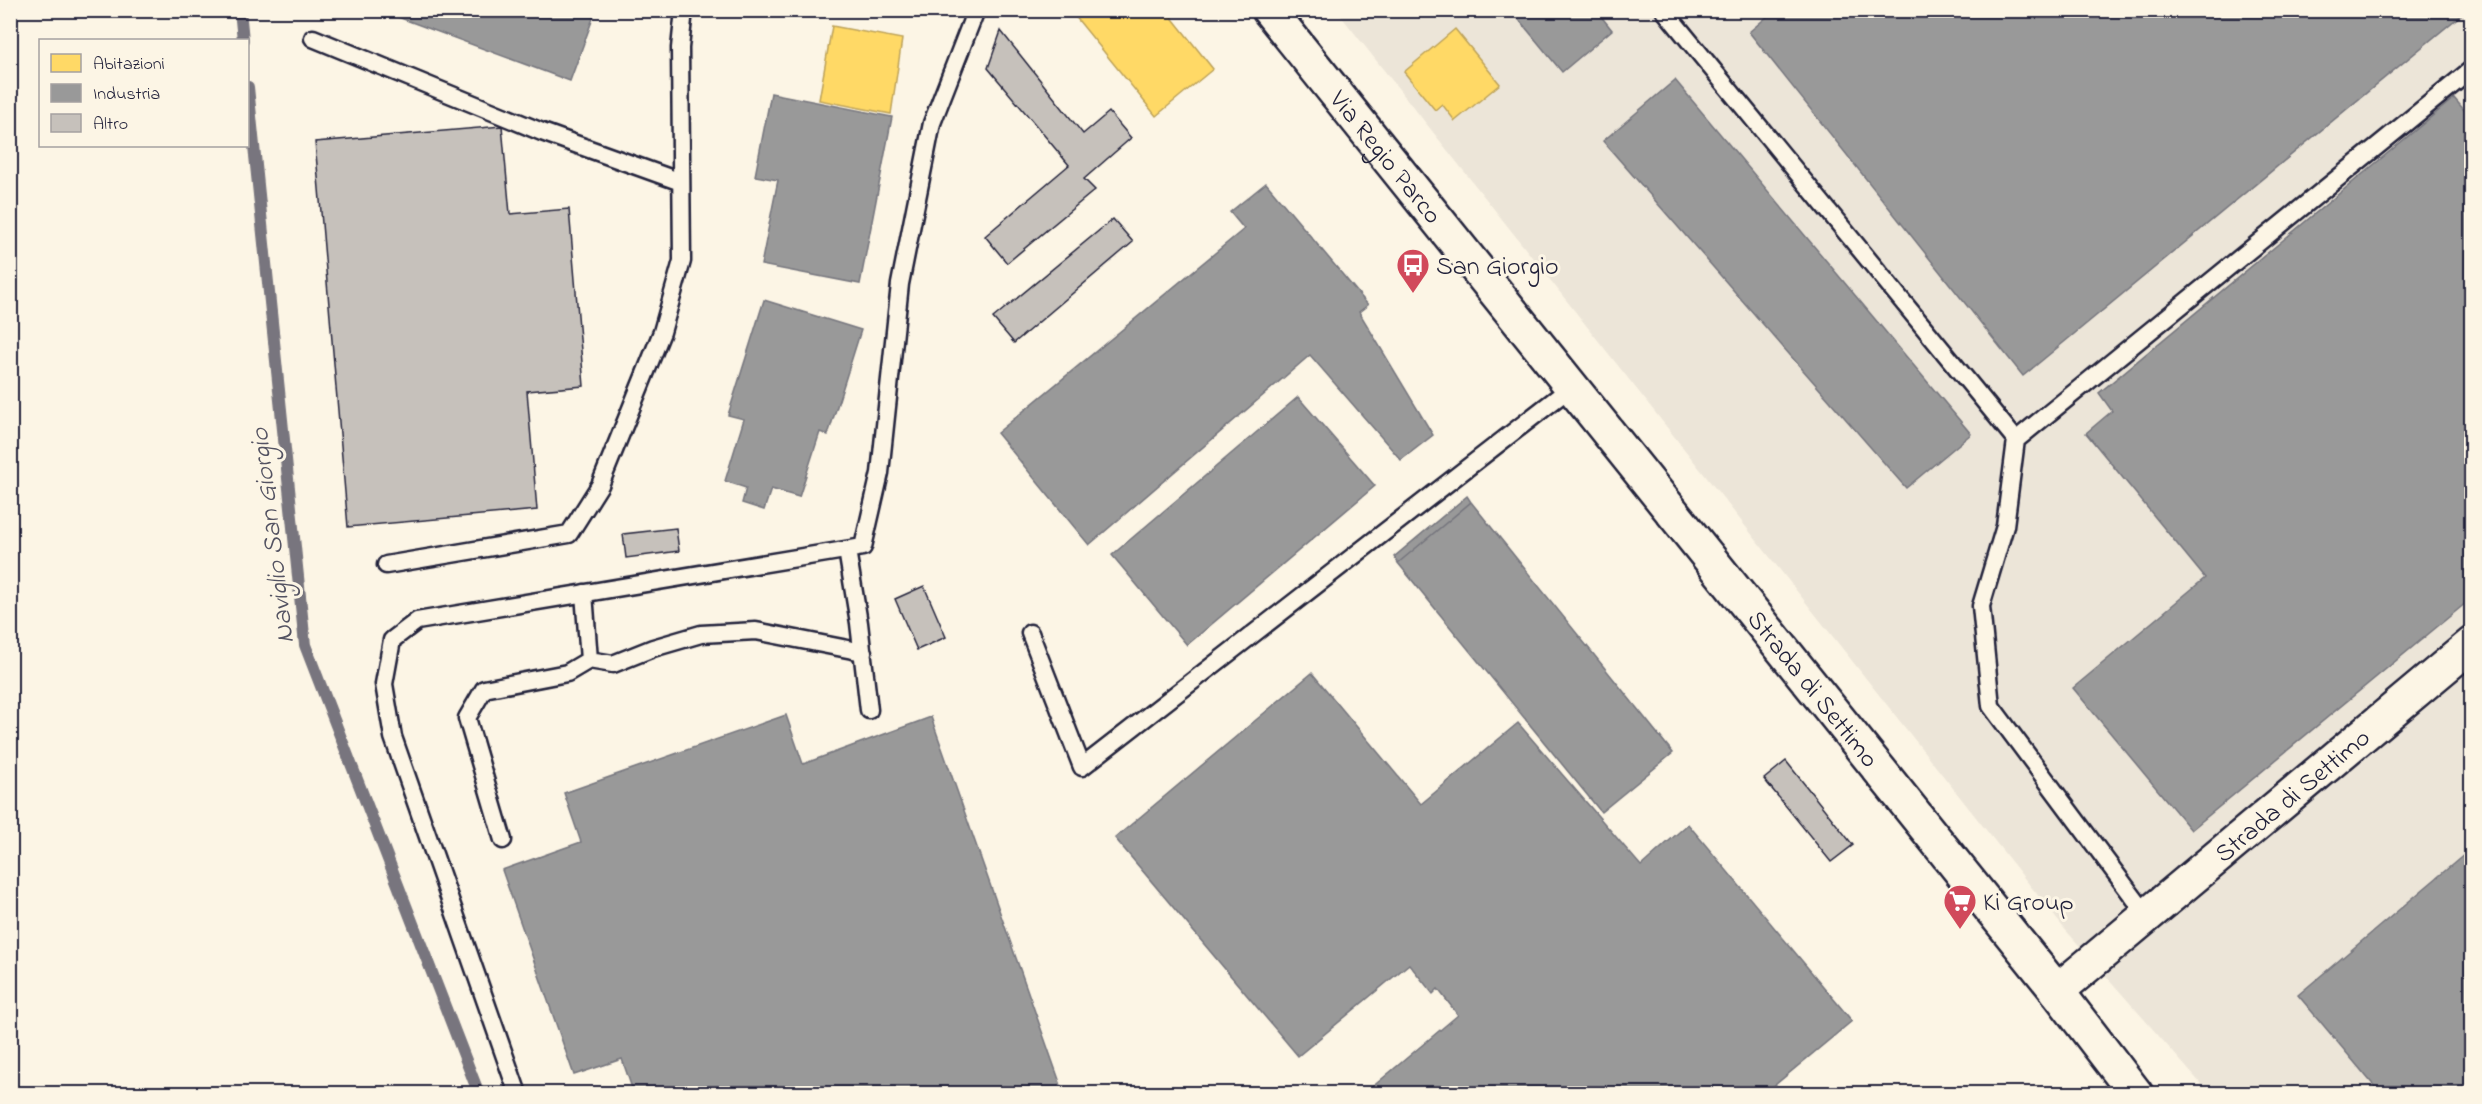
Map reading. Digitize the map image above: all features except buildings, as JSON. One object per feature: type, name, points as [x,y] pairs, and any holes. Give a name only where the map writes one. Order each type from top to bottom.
[{"type":"street","name":"Via Regio Parco","points":[[1269,10],[1570,388]]},
{"type":"street","name":"Strada di Settimo","points":[[1570,388],[2057,991],[2136,1094]]},
{"type":"street","name":"Strada di Settimo","points":[[2057,991],[2146,914],[2472,644]]},
{"type":"lane","points":[[386,565],[569,534],[600,485],[662,332],[682,261],[680,48],[684,10]]},
{"type":"lane","points":[[518,1094],[393,737],[384,684],[392,640],[417,621],[863,547],[880,473],[900,284],[932,123],[976,10]]},
{"type":"lane","points":[[1664,10],[2016,440]]},
{"type":"lane","points":[[313,38],[542,132],[681,182]]},
{"type":"lane","points":[[2146,914],[1990,706],[1981,606],[2005,526],[2016,440],[2472,69]]},
{"type":"lane","points":[[1030,633],[1082,767],[1570,388]]},
{"type":"lane","points":[[847,550],[869,710]]},
{"type":"lane","points":[[584,593],[589,660]]},
{"type":"lane","points":[[503,840],[467,718],[484,689],[567,674],[589,660],[613,664],[653,648],[701,634],[756,631],[862,652]]},
{"type":"shaded area","points":[[1337,11],[2471,11],[2471,1093],[2209,1093],[2063,927]]},
{"type":"waterway","name":"Naviglio San Giorgio","points":[[240,10],[243,39]]},
{"type":"waterway","name":"Naviglio San Giorgio","points":[[249,97],[305,645],[479,1094]]},
{"type":"place","name":"San Giorgio","points":[[1413,294]]},
{"type":"place","name":"Ki Group","points":[[1960,930]]}]
